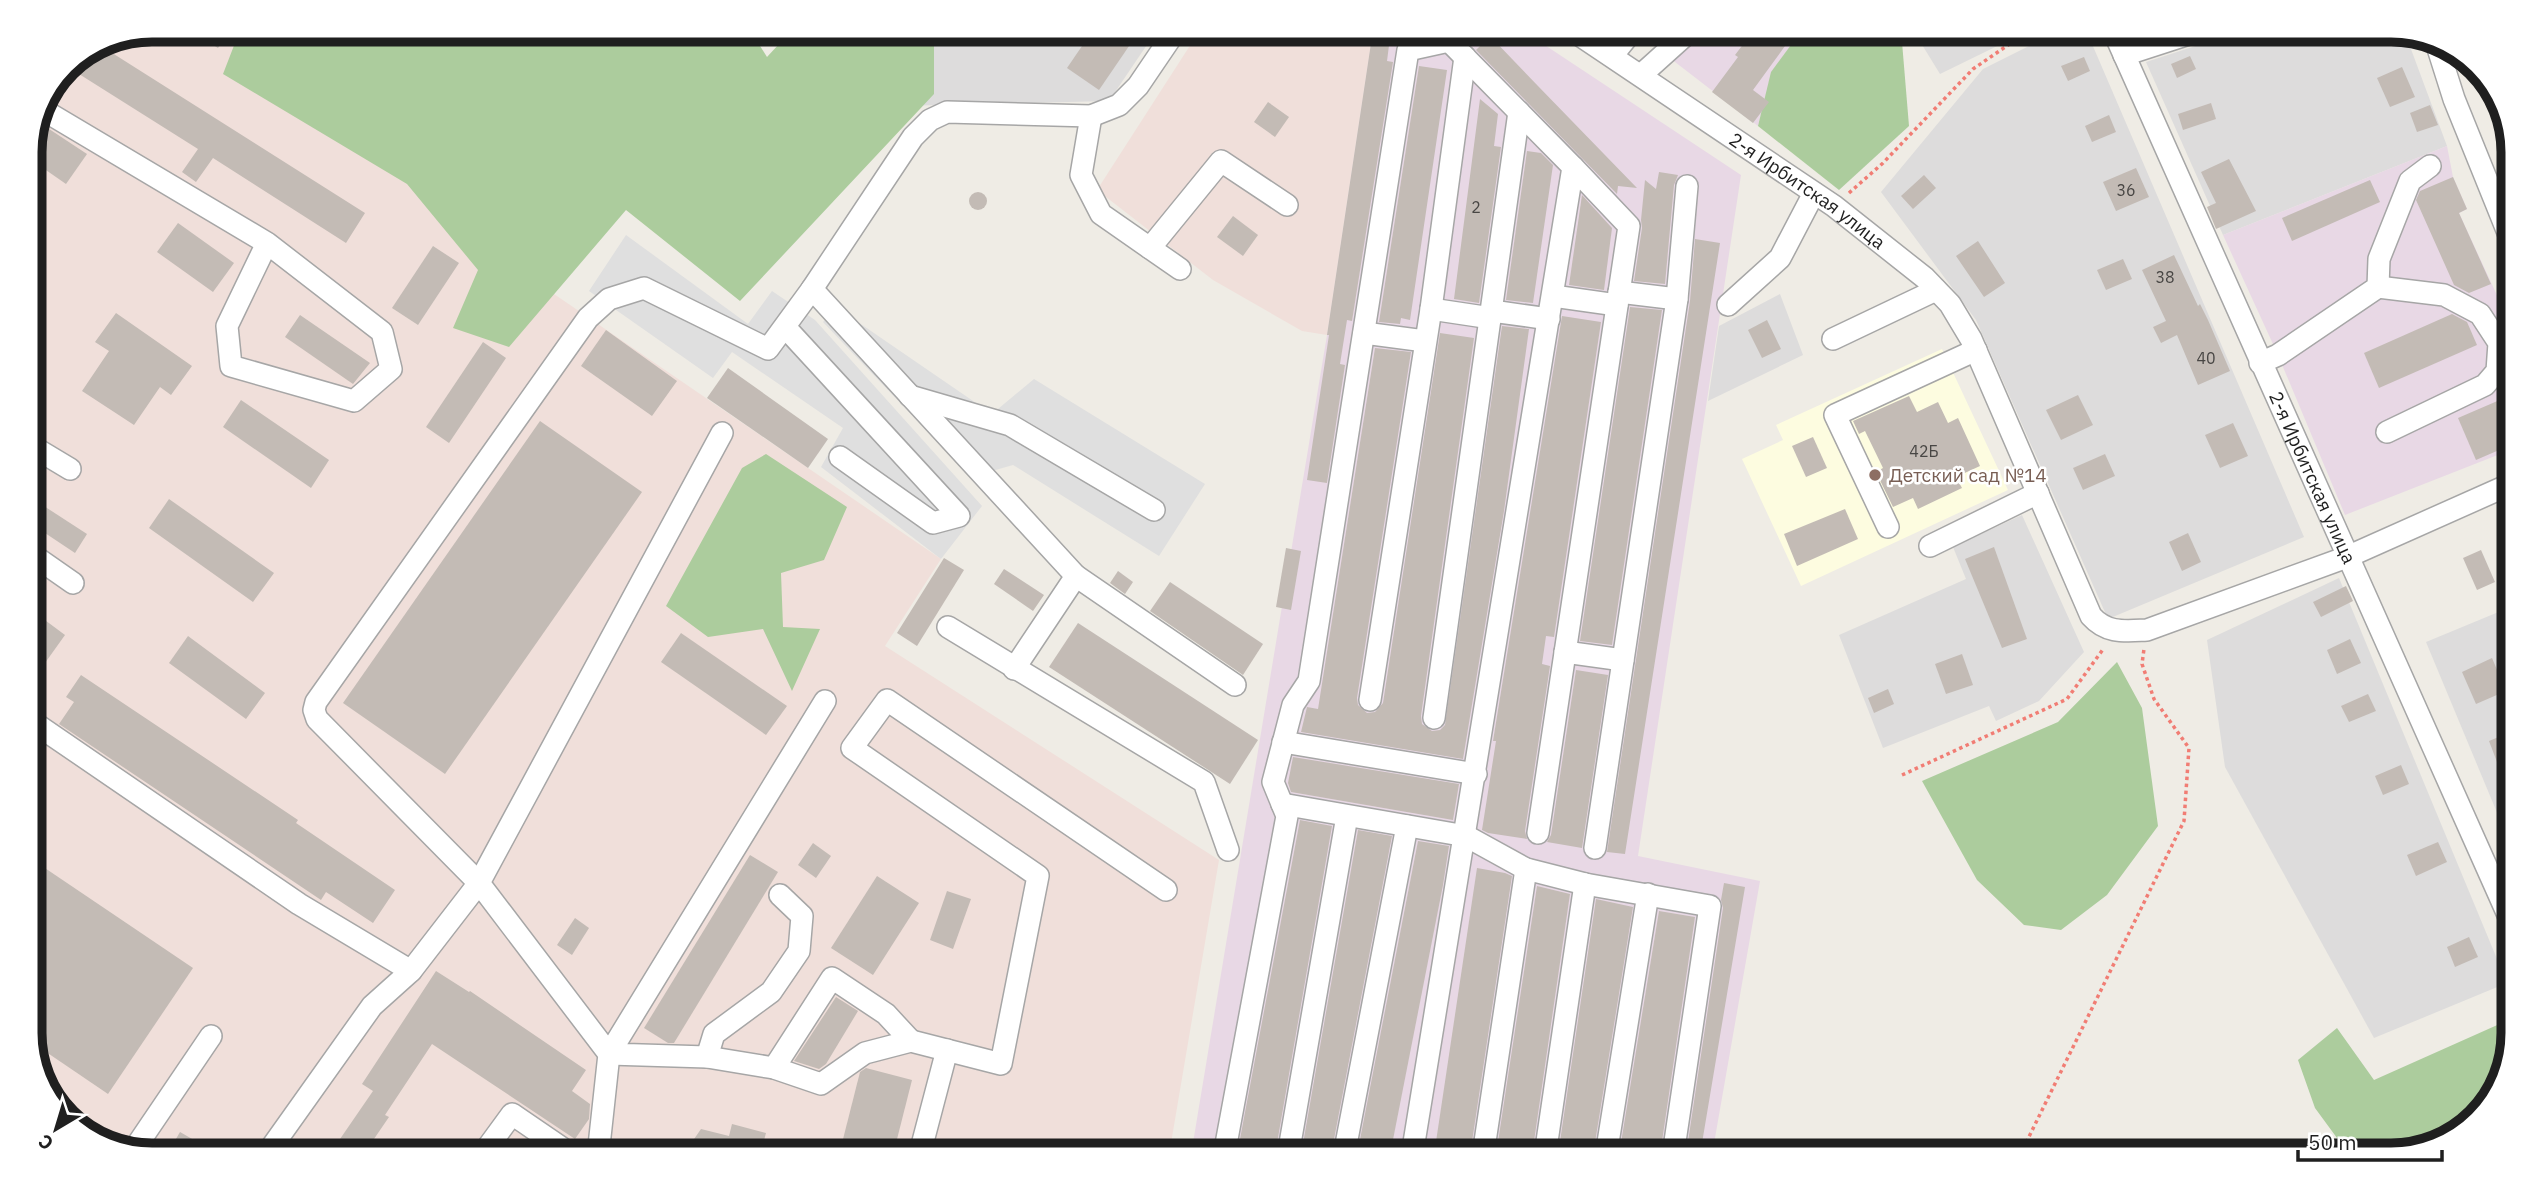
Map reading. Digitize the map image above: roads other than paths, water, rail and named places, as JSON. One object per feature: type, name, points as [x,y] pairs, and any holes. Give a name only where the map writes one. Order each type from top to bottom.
[{"type":"street","points":[[609,1054],[479,883],[317,719],[314,710],[316,702],[588,318],[609,299],[644,288],[768,349],[812,289],[913,137],[930,120],[947,112],[1091,116],[1119,105],[1138,86],[1168,42]]},
{"type":"street","points":[[1226,1143],[1287,816],[1273,782],[1293,705],[1309,681],[1409,50],[1432,42]]},
{"type":"street","points":[[1457,42],[1465,57],[1629,226],[1538,833]]},
{"type":"street","name":"2-я Ирбитская улица","points":[[1593,42],[1834,206],[1925,278],[1950,304],[1976,351],[2091,616],[2107,628],[2147,629],[2347,557]]},
{"type":"street","points":[[1612,56],[1623,42]]},
{"type":"street","points":[[1641,75],[1678,42]]},
{"type":"street","name":"2-я Ирбитская улица","points":[[2118,42],[2501,899]]},
{"type":"street","points":[[2124,55],[2164,42]]},
{"type":"street","points":[[2440,54],[2454,99],[2501,215]]},
{"type":"street","points":[[1370,701],[1431,309],[1465,57]]},
{"type":"street","points":[[1434,718],[1519,112]]},
{"type":"street","points":[[49,114],[267,243],[382,332],[391,369],[354,401],[231,366],[227,326],[267,243]]},
{"type":"street","points":[[1091,116],[1081,175],[1101,214],[1180,269]]},
{"type":"street","points":[[1150,248],[1221,161],[1287,205]]},
{"type":"street","points":[[2378,287],[2379,259],[2410,181],[2430,166]]},
{"type":"street","points":[[1414,1143],[1573,167]]},
{"type":"street","points":[[1595,848],[1677,299],[1687,186]]},
{"type":"street","points":[[1728,304],[1780,257],[1814,193]]},
{"type":"street","points":[[2260,363],[2278,355],[2378,287],[2444,295],[2480,313],[2498,343],[2497,372],[2485,385],[2388,432]]},
{"type":"street","points":[[812,289],[1076,576],[1235,685]]},
{"type":"street","points":[[1833,339],[1936,290]]},
{"type":"street","points":[[1553,296],[1677,299]]},
{"type":"street","points":[[1431,309],[1549,319]]},
{"type":"street","points":[[785,327],[959,516],[933,523],[839,457]]},
{"type":"street","points":[[1364,333],[1425,341]]},
{"type":"street","points":[[1888,527],[1835,415],[1976,351]]},
{"type":"street","points":[[909,395],[1010,425],[1154,510]]},
{"type":"street","points":[[275,1143],[372,1006],[411,971],[479,883],[722,433]]},
{"type":"street","points":[[42,452],[70,469]]},
{"type":"street","points":[[2347,557],[2501,488]]},
{"type":"street","points":[[1930,546],[2038,493]]},
{"type":"street","points":[[42,561],[73,583]]},
{"type":"street","points":[[1014,669],[1076,576]]},
{"type":"street","points":[[948,627],[1204,782],[1228,850]]},
{"type":"street","points":[[1565,652],[1623,660]]},
{"type":"street","points":[[609,1054],[707,1057],[774,1068],[821,1084],[865,1053],[911,1041],[1001,1064],[1038,876],[852,748],[887,700],[1166,890]]},
{"type":"street","points":[[599,1143],[609,1054],[825,701]]},
{"type":"street","points":[[42,728],[299,904],[411,971]]},
{"type":"street","points":[[1283,742],[1476,774]]},
{"type":"street","points":[[1282,804],[1466,836],[1527,869],[1585,884],[1710,906],[1675,1143]]},
{"type":"street","points":[[1290,1143],[1347,816]]},
{"type":"street","points":[[1346,1143],[1407,826]]},
{"type":"street","points":[[1485,1143],[1527,869]]},
{"type":"street","points":[[1547,1143],[1585,884]]},
{"type":"street","points":[[1608,1143],[1648,894]]},
{"type":"street","points":[[707,1057],[714,1034],[771,992],[799,951],[802,916],[780,895]]},
{"type":"street","points":[[774,1068],[832,978],[886,1014],[911,1041]]},
{"type":"street","points":[[139,1142],[211,1036]]},
{"type":"street","points":[[922,1143],[947,1050]]},
{"type":"street","points":[[491,1143],[512,1114],[554,1143]]},
{"type":"place","name":"Детский сад №14","points":[[1875,475]]}]
